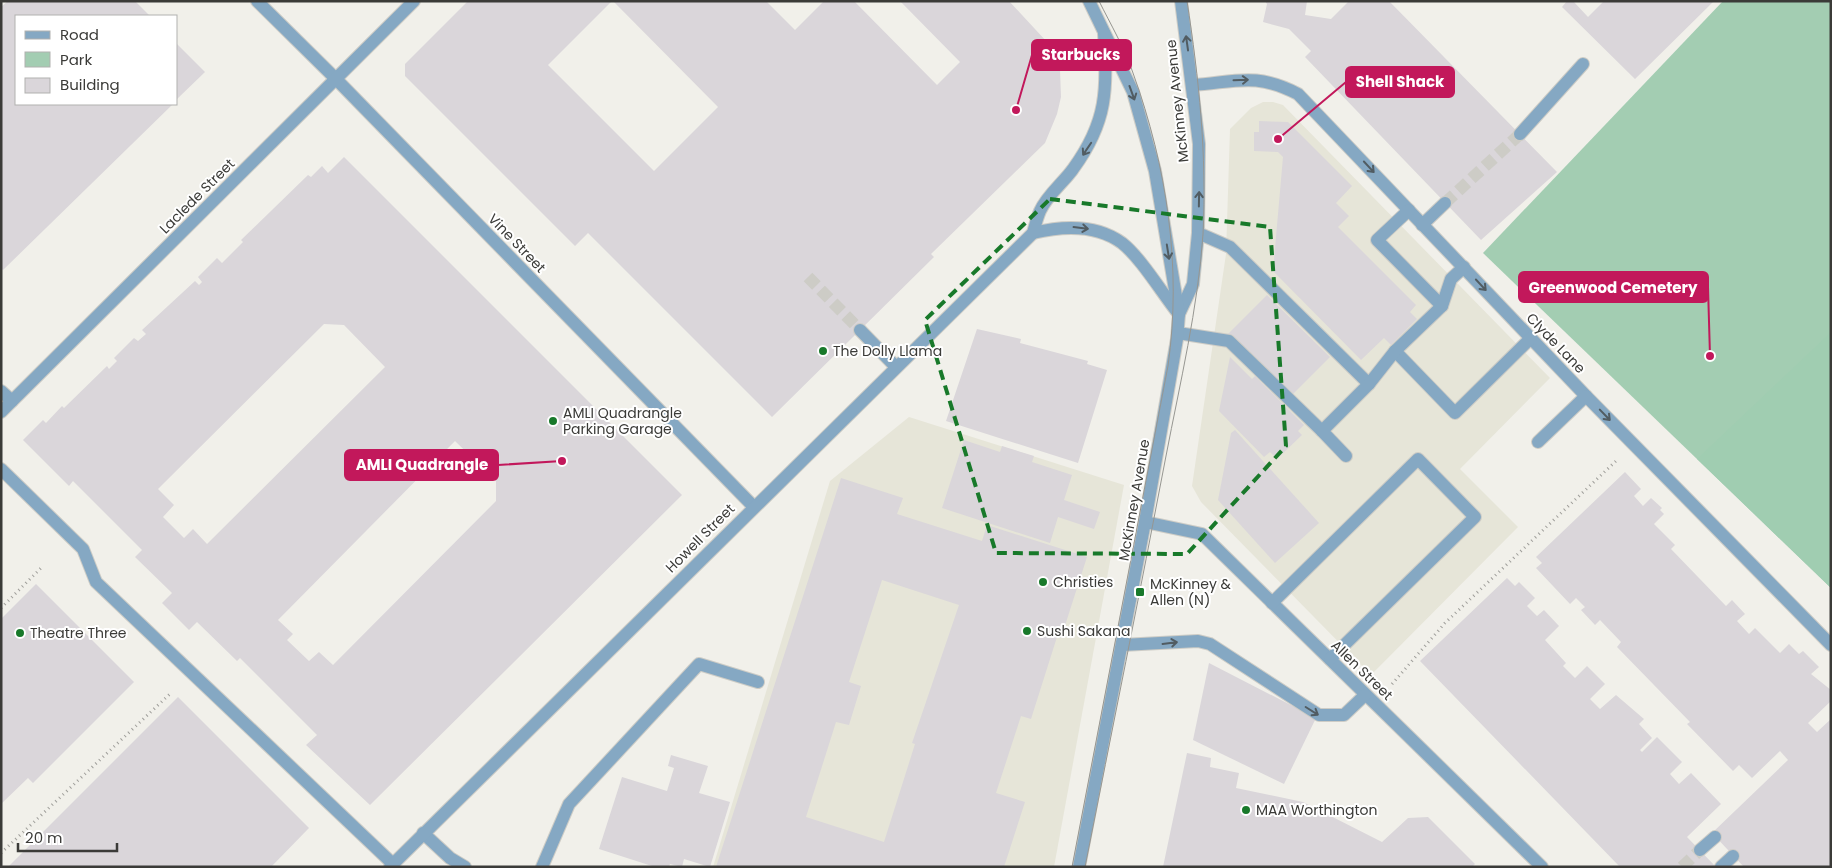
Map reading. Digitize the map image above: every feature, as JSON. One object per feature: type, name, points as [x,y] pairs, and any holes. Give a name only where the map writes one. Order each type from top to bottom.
[{"type":"street","name":"Vine Street","points":[[257,1],[335,78],[754,507]]},
{"type":"street","name":"Laclede Street","points":[[1,412],[414,1]]},
{"type":"street","name":"McKinney Avenue","points":[[1079,867],[1145,522],[1178,333],[1179,314],[1155,171],[1133,92],[1089,1]]},
{"type":"street","name":"McKinney Avenue","points":[[1179,314],[1193,284],[1198,234],[1199,144],[1181,1]]},
{"type":"street","name":"Howell Street","points":[[392,865],[1033,233],[1040,209],[1073,170],[1092,141],[1104,110],[1106,80],[1104,34]]},
{"type":"street","points":[[1520,134],[1583,64]]},
{"type":"street","name":"Clyde Lane","points":[[1192,85],[1252,79],[1277,82],[1298,94],[1586,396],[1831,645]]},
{"type":"street","points":[[1422,225],[1446,203]]},
{"type":"street","points":[[1409,210],[1377,240],[1442,306]]},
{"type":"street","points":[[1033,233],[1053,228],[1084,229],[1092,230],[1122,243],[1179,314]]},
{"type":"street","points":[[1198,234],[1230,247],[1369,384]]},
{"type":"street","points":[[1322,431],[1369,384],[1395,351],[1442,306],[1451,279],[1464,266]]},
{"type":"street","points":[[860,330],[896,367]]},
{"type":"street","points":[[1178,333],[1229,341],[1346,456]]},
{"type":"street","points":[[1395,351],[1455,413],[1531,338]]},
{"type":"street","points":[[1,391],[12,402]]},
{"type":"street","points":[[1538,442],[1586,396]]},
{"type":"street","points":[[1272,602],[1418,459],[1475,517],[1330,659]]},
{"type":"street","points":[[1,469],[83,549],[96,582],[392,865]]},
{"type":"street","name":"Allen Street","points":[[1145,522],[1202,534],[1542,867]]},
{"type":"street","points":[[1122,645],[1198,640],[1210,644],[1319,716],[1344,716],[1366,694]]},
{"type":"street","points":[[542,867],[569,804],[699,664],[758,682]]},
{"type":"street","points":[[423,833],[450,858],[465,867]]},
{"type":"street","points":[[1700,850],[1715,837]]},
{"type":"street","points":[[1721,867],[1734,856]]},
{"type":"path","points":[[1392,684],[1444,623],[1621,456]]},
{"type":"path","points":[[1,608],[43,566]]},
{"type":"path","points":[[1,853],[172,692]]},
{"type":"highlighted area","points":[[1050,199],[1270,227],[1286,446],[1187,554],[996,553],[925,320]]},
{"type":"shaded area","points":[[1263,102],[1283,105],[1550,378],[1460,469],[1518,527],[1371,675],[1201,502],[1192,486],[1226,254],[1230,129],[1251,108]]},
{"type":"shaded area","points":[[909,417],[1124,485],[1054,867],[713,867],[830,481]]},
{"type":"green space","points":[[1723,1],[1831,1],[1831,588],[1483,253]]},
{"type":"green space","points":[[1831,332],[1831,588],[1697,459]]},
{"type":"building","points":[[8,1],[135,1],[149,15],[15,15],[15,105],[172,105],[3,270],[1,268],[1,7]]},
{"type":"building","points":[[468,1],[612,1],[548,65],[654,171],[718,107],[613,1],[766,1],[795,30],[824,1],[854,1],[937,85],[960,62],[900,1],[1009,1],[1047,42],[1060,70],[1061,97],[1057,114],[1045,143],[931,254],[934,257],[772,417],[588,233],[575,246],[405,76],[405,64]]},
{"type":"building","points":[[1265,1],[1307,1],[1305,15],[1331,19],[1349,1],[1389,1],[1557,172],[1481,240],[1305,57],[1311,51],[1289,29],[1263,22],[1267,4]]},
{"type":"building","points":[[1567,1],[1573,1],[1588,17],[1604,1],[1714,1],[1635,79],[1562,7]]},
{"type":"building","points":[[178,45],[205,72],[178,98]]},
{"type":"building","points":[[1259,121],[1288,122],[1352,186],[1336,203],[1349,216],[1338,227],[1416,305],[1410,312],[1417,319],[1391,345],[1384,338],[1361,360],[1273,271],[1283,157],[1278,152],[1254,151],[1254,132],[1259,132]]},
{"type":"building","points":[[344,157],[682,495],[370,805],[306,745],[317,735],[240,658],[237,661],[197,622],[189,630],[162,603],[172,593],[135,557],[142,550],[73,481],[69,486],[23,440],[43,420],[46,423],[62,406],[64,408],[107,366],[109,369],[117,361],[114,358],[134,338],[138,341],[146,334],[142,330],[195,281],[199,285],[202,282],[198,277],[217,258],[222,263],[243,242],[241,240],[308,175],[311,177],[322,166],[328,173]],"holes":[[[324,324],[344,325],[385,367],[207,544],[193,529],[184,538],[163,517],[174,505],[158,489]],[[455,441],[496,481],[496,501],[333,665],[319,652],[309,661],[287,640],[293,634],[278,620]]]},
{"type":"building","points":[[1267,295],[1330,357],[1291,396],[1228,334]]},
{"type":"building","points":[[977,329],[1021,339],[1020,343],[1088,361],[1087,364],[1107,370],[1078,463],[946,421]]},
{"type":"building","points":[[1230,357],[1252,379],[1255,376],[1304,425],[1298,431],[1302,435],[1277,459],[1270,452],[1264,457],[1219,411]]},
{"type":"building","points":[[1235,430],[1319,523],[1275,563],[1218,500],[1231,433]]},
{"type":"building","points":[[964,440],[1000,452],[1002,446],[1034,456],[1032,462],[1072,475],[1064,500],[1100,512],[1094,529],[1058,517],[1050,543],[942,508]]},
{"type":"building","points":[[1625,472],[1641,489],[1634,496],[1643,506],[1651,498],[1662,508],[1660,510],[1664,514],[1654,524],[1675,545],[1671,549],[1726,606],[1732,600],[1745,614],[1737,621],[1749,634],[1755,628],[1780,653],[1789,644],[1799,654],[1803,651],[1819,667],[1811,674],[1831,690],[1831,701],[1808,723],[1817,732],[1831,719],[1831,867],[1744,867],[1712,833],[1788,760],[1780,751],[1752,778],[1739,765],[1733,771],[1687,724],[1690,722],[1617,647],[1621,642],[1600,620],[1595,625],[1581,610],[1585,607],[1576,598],[1570,604],[1536,568],[1542,563],[1536,557]]},
{"type":"building","points":[[841,478],[903,498],[897,514],[982,541],[987,525],[1087,557],[1061,638],[1057,637],[1031,719],[1021,716],[996,793],[1025,802],[1004,867],[716,867]],"holes":[[[882,580],[959,605],[912,743],[915,744],[884,842],[806,817],[836,722],[849,725],[861,686],[849,682]]]},
{"type":"building","points":[[1507,578],[1515,586],[1519,582],[1535,598],[1527,606],[1537,616],[1544,610],[1559,626],[1545,640],[1566,663],[1563,666],[1575,678],[1587,666],[1605,684],[1590,699],[1600,709],[1616,695],[1644,719],[1639,724],[1652,738],[1640,750],[1642,752],[1657,737],[1682,762],[1670,774],[1679,784],[1691,773],[1721,804],[1687,837],[1716,867],[1620,867],[1420,661]]},
{"type":"building","points":[[36,584],[134,682],[33,783],[28,778],[1,804],[1,619]]},
{"type":"building","points":[[1209,663],[1316,718],[1284,784],[1193,740]]},
{"type":"building","points":[[178,697],[309,828],[271,867],[8,867]]},
{"type":"building","name":"MAA Worthington","points":[[1187,753],[1211,758],[1210,767],[1239,773],[1236,788],[1303,802],[1382,842],[1408,818],[1428,817],[1475,864],[1472,867],[1163,867]]},
{"type":"building","points":[[671,755],[708,766],[699,793],[730,802],[710,867],[684,859],[682,867],[670,864],[669,867],[655,867],[599,849],[622,777],[667,791],[674,768],[668,766]]},
{"type":"tunnel","points":[[1445,203],[1520,134]]},
{"type":"tunnel","points":[[808,277],[860,330]]},
{"type":"tunnel","points":[[1682,867],[1700,850]]},
{"type":"tram line","points":[[1072,867],[1168,366],[1172,329],[1172,255],[1163,181],[1155,145],[1130,64],[1099,1]]},
{"type":"tram line","points":[[1085,867],[1188,345],[1201,262],[1204,205],[1203,146],[1195,59],[1187,1]]},
{"type":"place","name":"Starbucks","points":[[1016,110]]},
{"type":"place","name":"Shell Shack","points":[[1278,139]]},
{"type":"place","name":"The Dolly Llama","points":[[823,351]]},
{"type":"place","name":"Greenwood Cemetery","points":[[1710,356]]},
{"type":"place","name":"AMLI Quadrangle Parking Garage","points":[[553,421]]},
{"type":"place","name":"AMLI Quadrangle","points":[[562,461]]},
{"type":"place","name":"Christies","points":[[1043,582]]},
{"type":"place","name":"McKinney & Allen (N)","points":[[1140,592]]},
{"type":"place","name":"Sushi Sakana","points":[[1027,631]]},
{"type":"place","name":"Theatre Three","points":[[20,633]]},
{"type":"place","name":"MAA Worthington","points":[[1246,810]]}]
